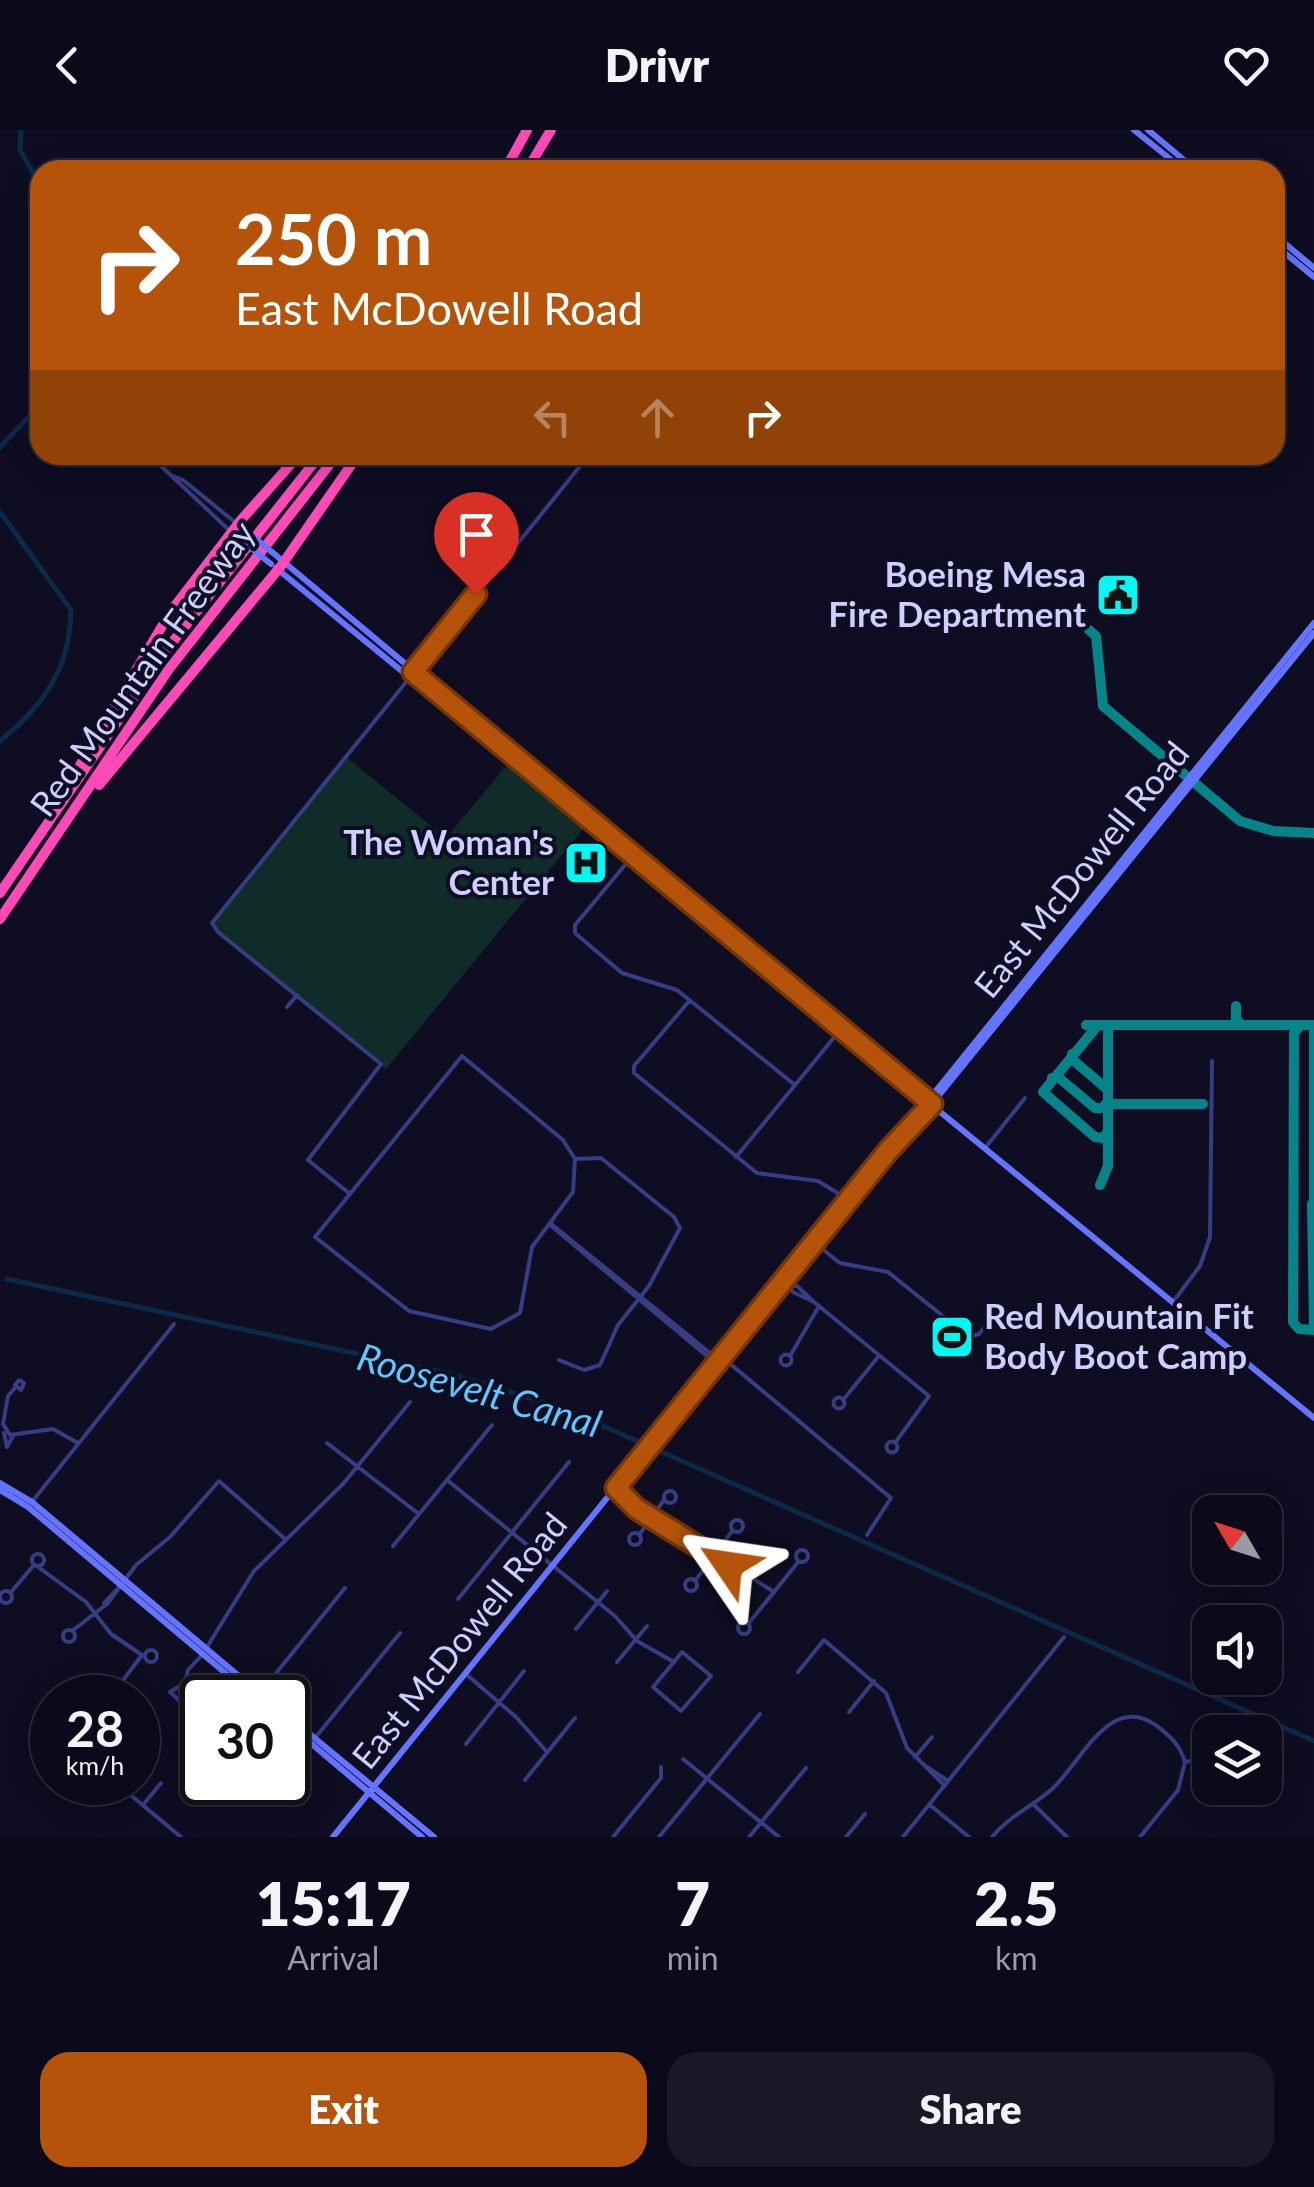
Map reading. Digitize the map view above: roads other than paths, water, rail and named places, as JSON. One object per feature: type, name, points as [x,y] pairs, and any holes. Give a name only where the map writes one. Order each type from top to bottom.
[{"type":"highway","points":[[510,160],[527,130]]},
{"type":"highway","points":[[531,160],[548,130]]},
{"type":"highway","points":[[52,816],[163,623],[290,465]]},
{"type":"highway","name":"Red Mountain Freeway","points":[[0,893],[167,649],[312,465]]},
{"type":"highway","name":"Red Mountain Freeway","points":[[0,919],[179,655],[329,465]]},
{"type":"highway","points":[[26,882],[350,465]]},
{"type":"main road","points":[[1141,131],[1173,160]]},
{"type":"main road","points":[[1141,131],[1182,160]]},
{"type":"main road","points":[[1285,243],[1314,268]]},
{"type":"main road","points":[[1285,253],[1314,277]]},
{"type":"main road","points":[[238,531],[1314,1418]]},
{"type":"main road","name":"East McDowell Road","points":[[334,1837],[720,1360],[788,1283],[815,1243],[1314,623]]},
{"type":"main road","name":"East McDowell Road","points":[[1036,971],[1314,633]]},
{"type":"main road","points":[[633,856],[710,925],[841,1028]]},
{"type":"main road","points":[[710,925],[740,942]]},
{"type":"main road","points":[[0,1486],[30,1504],[234,1675]]},
{"type":"main road","points":[[310,1738],[434,1837]]},
{"type":"main road","points":[[372,1790],[422,1837]]},
{"type":"street","points":[[160,465],[238,531]]},
{"type":"street","points":[[350,1194],[308,1160],[381,1064],[218,932],[212,923],[581,465]]},
{"type":"street","points":[[172,476],[184,480],[238,531]]},
{"type":"street","points":[[633,856],[576,925],[574,933],[615,968],[668,985],[690,1000],[795,1085]]},
{"type":"street","points":[[287,1007],[297,995]]},
{"type":"street","points":[[690,1000],[634,1069],[761,1175],[818,1181],[850,1200]]},
{"type":"street","points":[[736,1157],[841,1028]]},
{"type":"street","points":[[462,1056],[564,1140],[575,1159],[573,1192],[532,1247],[524,1306],[508,1323],[484,1328],[408,1311],[316,1237],[462,1056]]},
{"type":"street","points":[[1173,1302],[1200,1266],[1210,1238],[1212,1061]]},
{"type":"street","points":[[985,1148],[1025,1098]]},
{"type":"street","points":[[559,1360],[584,1370],[600,1365],[618,1325],[640,1298],[679,1230],[678,1221],[601,1158],[575,1159]]},
{"type":"street","points":[[549,1223],[891,1498],[867,1535]]},
{"type":"street","points":[[815,1243],[840,1262],[888,1272],[974,1338],[1002,1306]]},
{"type":"street","points":[[788,1283],[792,1292],[817,1304],[930,1401],[895,1442]]},
{"type":"street","points":[[790,1356],[817,1304]]},
{"type":"street","points":[[30,1504],[174,1324]]},
{"type":"street","points":[[843,1400],[879,1355]]},
{"type":"street","points":[[16,1388],[8,1396],[5,1446],[14,1436],[53,1429],[78,1443]]},
{"type":"street","points":[[187,1675],[224,1624],[245,1583],[358,1465],[410,1402]]},
{"type":"street","points":[[393,1546],[492,1424]]},
{"type":"street","points":[[5,1430],[14,1436]]},
{"type":"street","points":[[326,1443],[419,1514]]},
{"type":"street","points":[[458,1599],[570,1462]]},
{"type":"street","points":[[447,1480],[598,1602],[636,1639],[674,1662]]},
{"type":"street","points":[[72,1631],[103,1606],[219,1481],[284,1538]]},
{"type":"street","points":[[615,1490],[637,1509],[774,1592]]},
{"type":"street","points":[[639,1535],[664,1500]]},
{"type":"street","points":[[695,1581],[733,1530]]},
{"type":"street","points":[[748,1624],[799,1561]]},
{"type":"street","points":[[10,1593],[36,1566],[95,1612],[111,1634],[144,1655],[127,1675]]},
{"type":"street","points":[[276,1675],[345,1588]]},
{"type":"street","points":[[576,1629],[607,1592]]},
{"type":"street","points":[[616,1662],[647,1626]]},
{"type":"street","points":[[313,1741],[400,1633]]},
{"type":"street","points":[[903,1837],[1064,1637]]},
{"type":"street","points":[[798,1672],[824,1640],[874,1681],[890,1700],[910,1752],[946,1783]]},
{"type":"street","points":[[682,1652],[710,1676],[682,1711],[653,1687],[674,1662],[682,1652]]},
{"type":"street","points":[[466,1744],[524,1671]]},
{"type":"street","points":[[466,1674],[547,1752]]},
{"type":"street","points":[[187,1679],[192,1694],[184,1705],[170,1692],[187,1679]]},
{"type":"street","points":[[849,1712],[874,1681]]},
{"type":"street","points":[[659,1837],[760,1714]]},
{"type":"street","points":[[992,1837],[1009,1818],[1060,1781],[1105,1727],[1127,1716],[1155,1724],[1177,1743],[1186,1762],[1178,1790],[1140,1837]]},
{"type":"street","points":[[525,1780],[575,1718]]},
{"type":"street","points":[[915,1757],[932,1737]]},
{"type":"street","points":[[902,1758],[910,1752]]},
{"type":"street","points":[[683,1759],[778,1837]]},
{"type":"street","points":[[1186,1762],[1192,1761]]},
{"type":"street","points":[[614,1837],[662,1778],[661,1767]]},
{"type":"street","points":[[750,1837],[806,1768]]},
{"type":"street","points":[[1032,1804],[1067,1837]]},
{"type":"street","points":[[143,1805],[181,1837]]},
{"type":"street","points":[[929,1805],[969,1837]]},
{"type":"street","points":[[846,1837],[865,1814]]},
{"type":"waterway","points":[[21,130],[20,150],[30,168]]},
{"type":"waterway","points":[[0,447],[30,416]]},
{"type":"waterway","points":[[0,512],[71,610],[66,650],[52,684],[30,714],[0,741]]},
{"type":"waterway","name":"Roosevelt Canal","points":[[7,1279],[447,1373],[560,1407],[1314,1741]]},
{"type":"place","name":"Boeing Mesa Fire Department","points":[[1118,595]]},
{"type":"place","name":"The Woman's Center","points":[[586,863]]},
{"type":"place","name":"Red Mountain Fit Body Boot Camp","points":[[952,1337]]}]
